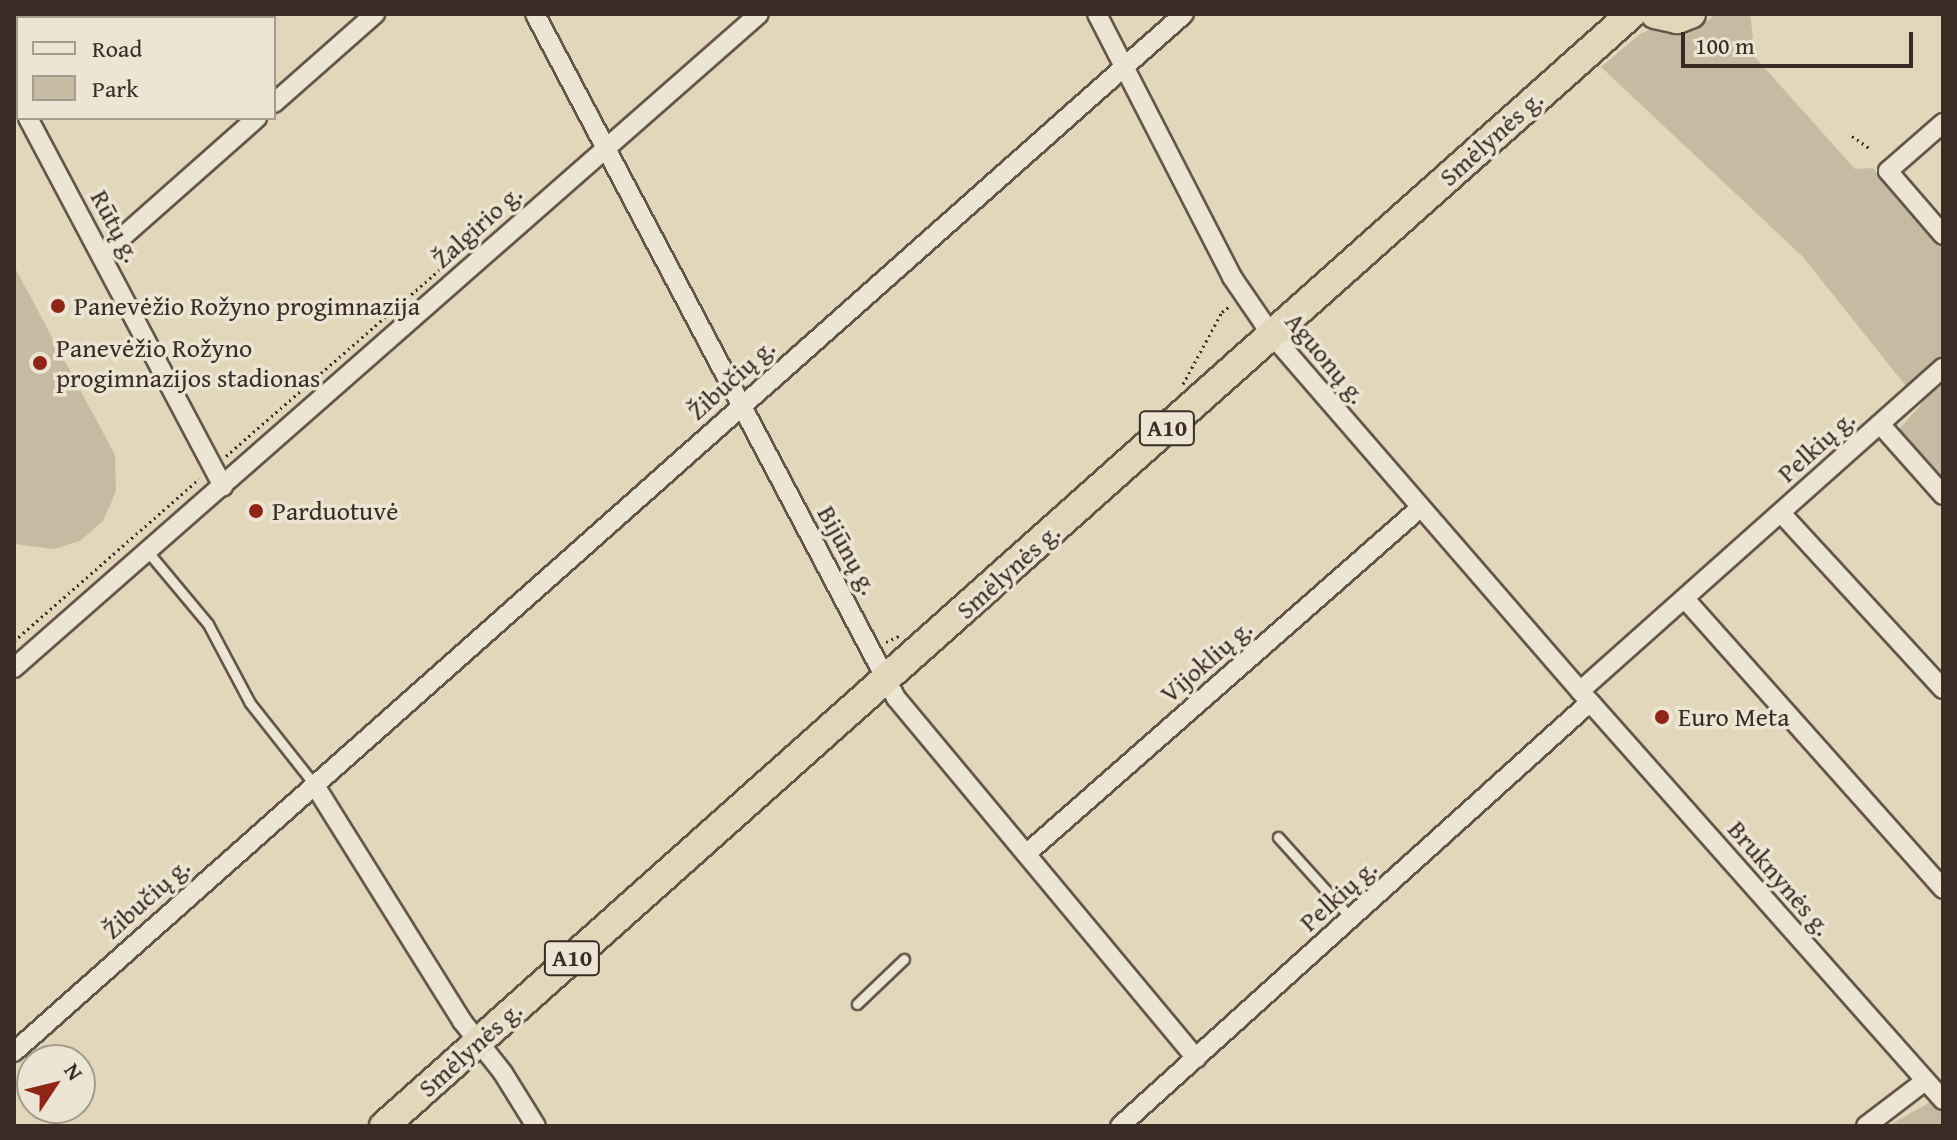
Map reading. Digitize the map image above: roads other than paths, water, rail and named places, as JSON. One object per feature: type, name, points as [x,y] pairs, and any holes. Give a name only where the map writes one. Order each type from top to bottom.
[{"type":"highway","name":"Smėlynės g.","points":[[384,1126],[1631,14]]},
{"type":"highway","points":[[1655,14],[1677,19],[1691,14]]},
{"type":"street","points":[[276,101],[375,14]]},
{"type":"street","name":"Bijūnų g.","points":[[535,14],[739,407],[896,698],[1196,1058]]},
{"type":"street","name":"Žalgirio g.","points":[[14,668],[759,14]]},
{"type":"street","name":"Aguonų g.","points":[[1097,14],[1232,277],[1271,334],[1585,696]]},
{"type":"street","name":"Žibučių g.","points":[[14,1052],[1184,14]]},
{"type":"street","name":"Rūtų g.","points":[[29,120],[223,487]]},
{"type":"street","points":[[102,255],[255,120]]},
{"type":"street","points":[[1943,123],[1888,171],[1943,235]]},
{"type":"street","name":"Pelkių g.","points":[[1120,1126],[1351,918],[1685,599],[1943,368]]},
{"type":"street","points":[[1880,424],[1943,495]]},
{"type":"street","name":"Vijoklių g.","points":[[1026,854],[1420,508]]},
{"type":"street","points":[[1781,513],[1943,689]]},
{"type":"street","points":[[1685,599],[1943,889]]},
{"type":"street","name":"Bruknynės g.","points":[[1585,696],[1943,1100]]},
{"type":"street","points":[[314,784],[462,1021],[479,1040],[536,1126]]},
{"type":"street","points":[[1866,1126],[1925,1081]]},
{"type":"lane","points":[[148,552],[208,624],[250,703],[314,784]]},
{"type":"lane","points":[[1278,837],[1351,918]]},
{"type":"lane","points":[[857,1004],[904,959]]},
{"type":"place","name":"Panevėžio Rožyno progimnazija","points":[[58,306]]},
{"type":"place","name":"Panevėžio Rožyno progimnazijos stadionas","points":[[40,363]]},
{"type":"place","name":"Parduotuvė","points":[[256,511]]},
{"type":"place","name":"Euro Meta","points":[[1662,717]]}]
